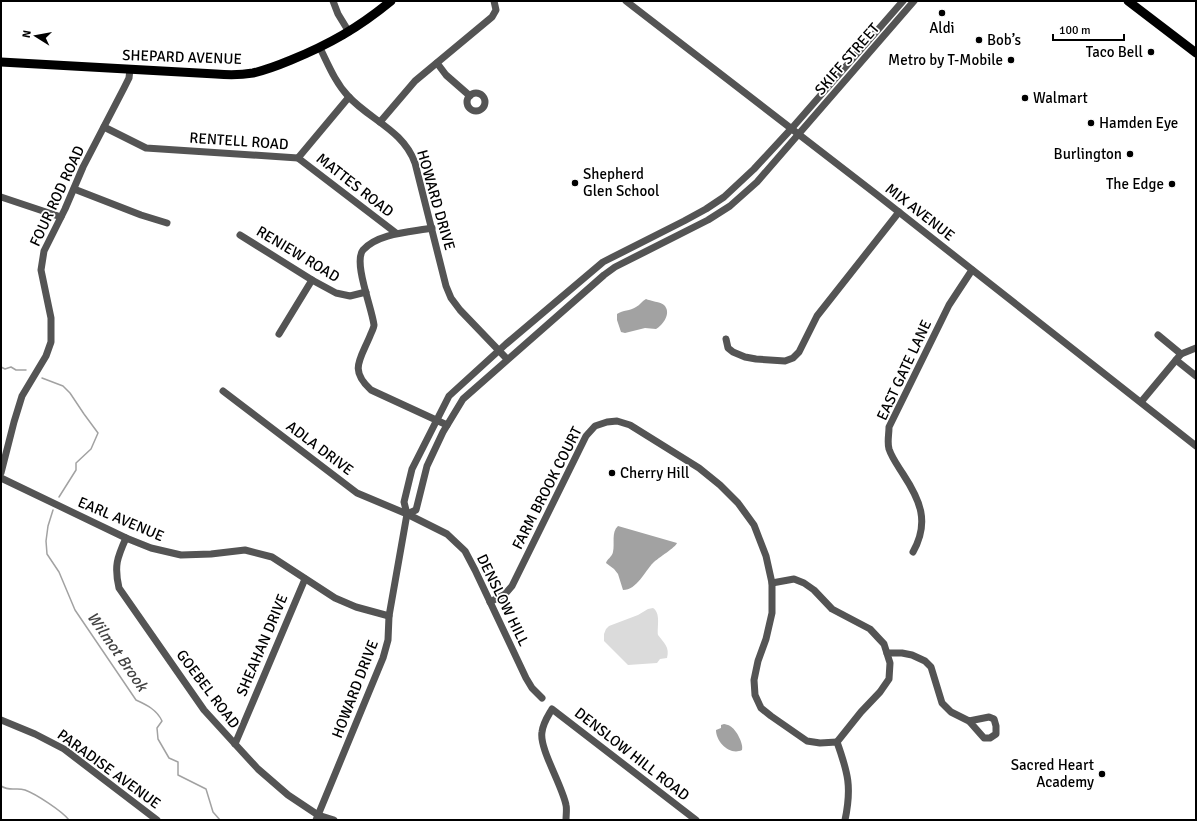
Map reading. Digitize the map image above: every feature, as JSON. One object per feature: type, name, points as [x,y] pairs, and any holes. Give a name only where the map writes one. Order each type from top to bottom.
[{"type":"main road","name":"SHEPARD AVENUE","points":[[1,62],[130,70],[244,74],[268,69],[320,48],[349,32],[391,1]]},
{"type":"main road","points":[[1128,1],[1196,53]]},
{"type":"street","points":[[333,1],[338,14],[349,32]]},
{"type":"street","points":[[380,122],[415,81],[492,17],[496,10],[494,1]]},
{"type":"street","name":"MIX AVENUE","points":[[626,1],[792,128],[1196,446]]},
{"type":"street","name":"SKIFF STREET","points":[[736,186],[792,128],[904,1]]},
{"type":"street","name":"SKIFF STREET","points":[[745,194],[777,160],[914,1]]},
{"type":"street","name":"HOWARD DRIVE","points":[[320,48],[336,80],[349,97],[400,138],[411,152],[446,286],[451,298],[460,310],[506,359]]},
{"type":"street","points":[[437,63],[446,75],[470,96]]},
{"type":"street","name":"FOUR ROD ROAD","points":[[1,473],[22,396],[46,356],[51,342],[51,318],[42,280],[41,263],[44,251],[129,78],[130,70]]},
{"type":"street","name":"RENTELL ROAD","points":[[104,127],[146,148],[298,158],[349,97]]},
{"type":"street","name":"MATTES ROAD","points":[[298,158],[396,233]]},
{"type":"street","points":[[736,186],[745,194]]},
{"type":"street","name":"HOWARD DRIVE","points":[[317,818],[383,658],[388,640],[388,616],[407,514],[404,502],[412,469],[449,396],[498,351],[596,268],[610,258],[706,209],[724,197],[736,186]]},
{"type":"street","points":[[74,189],[141,215],[167,223]]},
{"type":"street","name":"HOWARD DRIVE","points":[[407,514],[416,510],[427,466],[447,425],[463,399],[594,282],[615,268],[718,214],[745,194]]},
{"type":"street","points":[[1,197],[61,217]]},
{"type":"street","points":[[726,339],[728,348],[732,352],[745,357],[785,361],[793,358],[799,352],[817,316],[899,212]]},
{"type":"street","points":[[432,228],[396,233],[370,244],[362,252],[359,264],[374,326],[359,361],[357,371],[362,382],[371,390],[447,425]]},
{"type":"street","name":"RENIEW ROAD","points":[[240,235],[312,280],[336,293],[350,296],[366,292]]},
{"type":"street","points":[[652,237],[656,247]]},
{"type":"street","points":[[610,258],[615,268]]},
{"type":"street","name":"EAST GATE LANE","points":[[913,552],[921,532],[921,509],[914,490],[893,458],[889,449],[889,427],[949,305],[972,270]]},
{"type":"street","points":[[279,334],[312,280]]},
{"type":"street","points":[[1158,335],[1196,376]]},
{"type":"street","points":[[1141,402],[1178,357],[1196,348]]},
{"type":"street","name":"ADLA DRIVE","points":[[223,391],[357,493],[407,514]]},
{"type":"street","name":"FARM BROOK COURT","points":[[490,602],[505,594],[512,586],[586,436],[595,426],[606,422],[617,421],[630,426],[699,468],[720,485],[738,503],[754,525],[766,556],[772,582],[772,613],[754,680],[755,695],[761,708],[807,741],[820,744],[837,742]]},
{"type":"street","name":"EARL AVENUE","points":[[1,478],[126,538],[151,548],[181,555],[211,554],[245,550],[272,557],[335,598],[356,607],[388,616]]},
{"type":"street","name":"DENSLOW HILL","points":[[407,514],[447,534],[465,551],[526,678],[532,688],[542,698]]},
{"type":"street","name":"GOEBEL ROAD","points":[[126,538],[118,557],[116,573],[119,588],[204,710],[258,769],[288,795],[317,818],[334,820]]},
{"type":"street","name":"SHEAHAN DRIVE","points":[[234,744],[305,579]]},
{"type":"street","points":[[772,582],[794,579],[804,583],[814,590],[832,609],[870,629],[884,644],[887,653],[890,663],[889,679],[880,692],[861,712],[837,742],[846,768],[848,784],[848,802],[845,820]]},
{"type":"street","points":[[887,653],[907,654],[925,661],[931,667],[942,703],[952,712],[969,722]]},
{"type":"street","name":"DENSLOW HILL ROAD","points":[[566,820],[566,805],[560,784],[542,742],[542,732],[545,720],[552,709],[696,820]]},
{"type":"street","name":"PARADISE AVENUE","points":[[1,720],[41,737],[64,749],[155,819]]},
{"type":"shaded area","points":[[646,299],[664,305],[667,315],[664,322],[656,329],[645,328],[625,333],[621,332],[617,320],[617,314],[634,308]]},
{"type":"shaded area","points":[[618,526],[677,543],[653,563],[637,584],[623,590],[618,574],[606,563],[611,557],[614,549],[614,535]]},
{"type":"shaded area","points":[[653,608],[658,617],[658,635],[668,651],[667,658],[660,659],[657,663],[628,665],[604,641],[606,629],[609,626]]},
{"type":"shaded area","points":[[721,725],[729,725],[737,733],[742,744],[742,750],[733,751],[728,749],[724,747],[718,739],[716,730],[721,728]]},
{"type":"waterway","name":"Wilmot Brook","points":[[1,367],[5,369],[11,367],[16,370],[26,370]]},
{"type":"waterway","name":"Wilmot Brook","points":[[42,378],[63,386],[70,393],[98,433],[91,449],[76,463],[76,470],[59,497]]},
{"type":"waterway","name":"Wilmot Brook","points":[[53,510],[48,526],[46,541],[47,554],[59,572],[75,610],[136,700],[151,708],[160,717],[162,721],[157,728],[158,739],[169,758],[178,762],[178,775],[206,789],[213,812],[220,820]]},
{"type":"waterway","points":[[1,786],[8,789],[22,789],[30,792],[55,808],[69,820]]},
{"type":"place","name":"Aldi","points":[[942,13]]},
{"type":"place","name":"Bob’s","points":[[979,40]]},
{"type":"place","name":"Taco Bell","points":[[1151,52]]},
{"type":"place","name":"Metro by T-Mobile","points":[[1011,60]]},
{"type":"place","name":"Walmart","points":[[1025,98]]},
{"type":"place","name":"Hamden Eye","points":[[1091,123]]},
{"type":"place","name":"Burlington","points":[[1130,154]]},
{"type":"place","name":"Shepherd Glen School","points":[[575,183]]},
{"type":"place","name":"The Edge","points":[[1172,184]]},
{"type":"place","name":"Cherry Hill","points":[[612,473]]},
{"type":"place","name":"Sacred Heart Academy","points":[[1102,774]]}]
